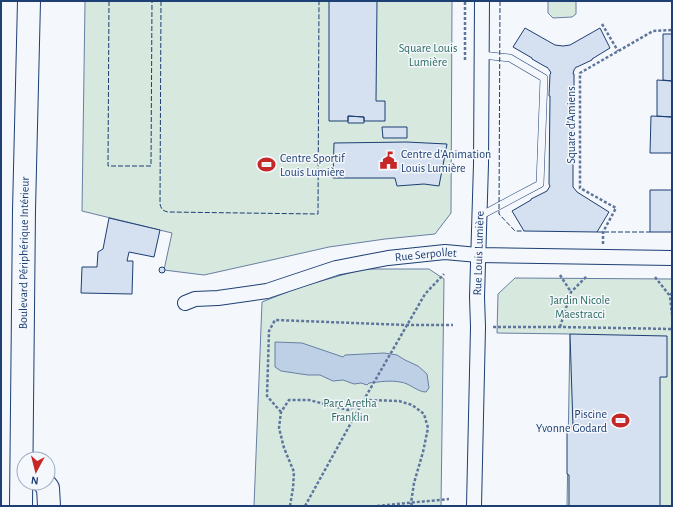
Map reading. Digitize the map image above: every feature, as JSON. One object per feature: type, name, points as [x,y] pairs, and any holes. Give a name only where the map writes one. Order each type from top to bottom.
[{"type":"highway","name":"Boulevard Périphérique Intérieur","points":[[25,451],[24,210],[29,1]]},
{"type":"highway","name":"Boulevard Périphérique Intérieur","points":[[21,506],[22,491]]},
{"type":"highway","points":[[48,491],[49,506]]},
{"type":"street","name":"Rue Louis Lumière","points":[[474,506],[480,216],[482,1]]},
{"type":"street","name":"Rue Serpollet","points":[[185,303],[195,299],[218,298],[266,291],[336,268],[388,258],[445,252],[478,255],[672,258]]},
{"type":"lane","points":[[480,216],[540,184],[544,78],[510,58],[482,54]]},
{"type":"path","points":[[602,24],[618,51]]},
{"type":"path","name":"Square d'Amiens","points":[[603,256],[603,232],[616,208],[580,188],[580,73],[653,31],[672,30]]},
{"type":"path","points":[[305,506],[425,294],[444,274]]},
{"type":"path","points":[[560,276],[571,292]]},
{"type":"path","points":[[560,327],[571,292],[587,276]]},
{"type":"path","points":[[655,277],[670,296],[672,314]]},
{"type":"path","points":[[670,296],[672,292]]},
{"type":"path","points":[[281,412],[267,396],[269,331],[275,320],[407,325],[453,325]]},
{"type":"path","points":[[493,327],[672,329]]},
{"type":"path","points":[[290,506],[294,472],[284,448],[279,428],[281,412],[289,400],[309,400],[348,410],[368,400],[399,401],[412,405],[424,414],[428,428],[414,483],[411,504]]},
{"type":"path","points":[[377,506],[411,504],[449,499]]},
{"type":"green space","name":"Centre Sportif Louis Lumière","points":[[85,1],[452,1],[451,213],[435,234],[329,247],[204,275],[164,270],[172,233],[82,211]]},
{"type":"green space","points":[[548,1],[576,1],[576,14],[572,17],[553,18],[548,13]]},
{"type":"green space","name":"Parc Aretha Franklin","points":[[363,269],[429,269],[444,279],[441,506],[254,506],[262,302],[300,287]]},
{"type":"green space","name":"Piscine Yvonne Godard","points":[[515,278],[672,279],[672,506],[567,506],[570,334],[497,333],[498,294]]},
{"type":"water","points":[[275,342],[302,343],[343,357],[345,355],[384,353],[397,355],[418,366],[427,374],[429,388],[426,392],[423,392],[407,384],[392,381],[369,383],[367,385],[361,383],[354,384],[343,380],[333,381],[320,375],[308,375],[281,371],[275,367]]},
{"type":"building","points":[[329,1],[377,1],[376,101],[385,101],[385,121],[364,121],[364,117],[348,116],[348,121],[329,121]]},
{"type":"building","points":[[525,28],[555,45],[563,46],[570,45],[600,28],[610,48],[592,60],[576,67],[573,74],[573,187],[577,192],[609,212],[597,232],[524,231],[512,211],[547,191],[550,186],[549,96],[551,73],[547,67],[513,47]]},
{"type":"building","points":[[663,34],[672,34],[672,81],[663,80]]},
{"type":"building","points":[[657,80],[672,81],[672,117],[657,116]]},
{"type":"building","points":[[348,116],[364,117],[364,123],[348,123]]},
{"type":"building","points":[[651,116],[672,117],[672,153],[650,153]]},
{"type":"building","points":[[382,127],[407,127],[407,138],[383,138]]},
{"type":"building","name":"Centre d’Animation Louis Lumière","points":[[406,142],[447,144],[439,186],[424,184],[397,186],[395,178],[333,178],[334,143]]},
{"type":"building","points":[[650,190],[672,190],[672,232],[650,232]]},
{"type":"building","points":[[109,218],[160,230],[154,257],[129,252],[127,261],[133,261],[132,294],[81,293],[82,267],[97,267],[98,252],[103,249]]},
{"type":"building","points":[[162,267],[165,270],[162,273],[159,270]]},
{"type":"building","name":"Piscine Yvonne Godard","points":[[570,334],[667,336],[667,377],[660,377],[660,506],[569,506],[567,427],[573,427]]},
{"type":"fence","points":[[109,1],[108,166],[151,166],[152,1]]},
{"type":"fence","points":[[161,1],[160,204],[162,208],[168,212],[318,214],[319,1]]},
{"type":"fence","points":[[500,1],[499,214],[515,231],[524,231]]},
{"type":"fence","points":[[597,232],[650,232]]},
{"type":"place","name":"Centre d’Animation Louis Lumière","points":[[388,161]]},
{"type":"place","name":"Centre Sportif Louis Lumière","points":[[267,165]]},
{"type":"place","name":"Piscine Yvonne Godard","points":[[620,421]]},
{"type":"park label","name":"Square Louis Lumière","points":[[428,55]]},
{"type":"park label","name":"Jardin Nicole Maestracci","points":[[580,307]]}]
